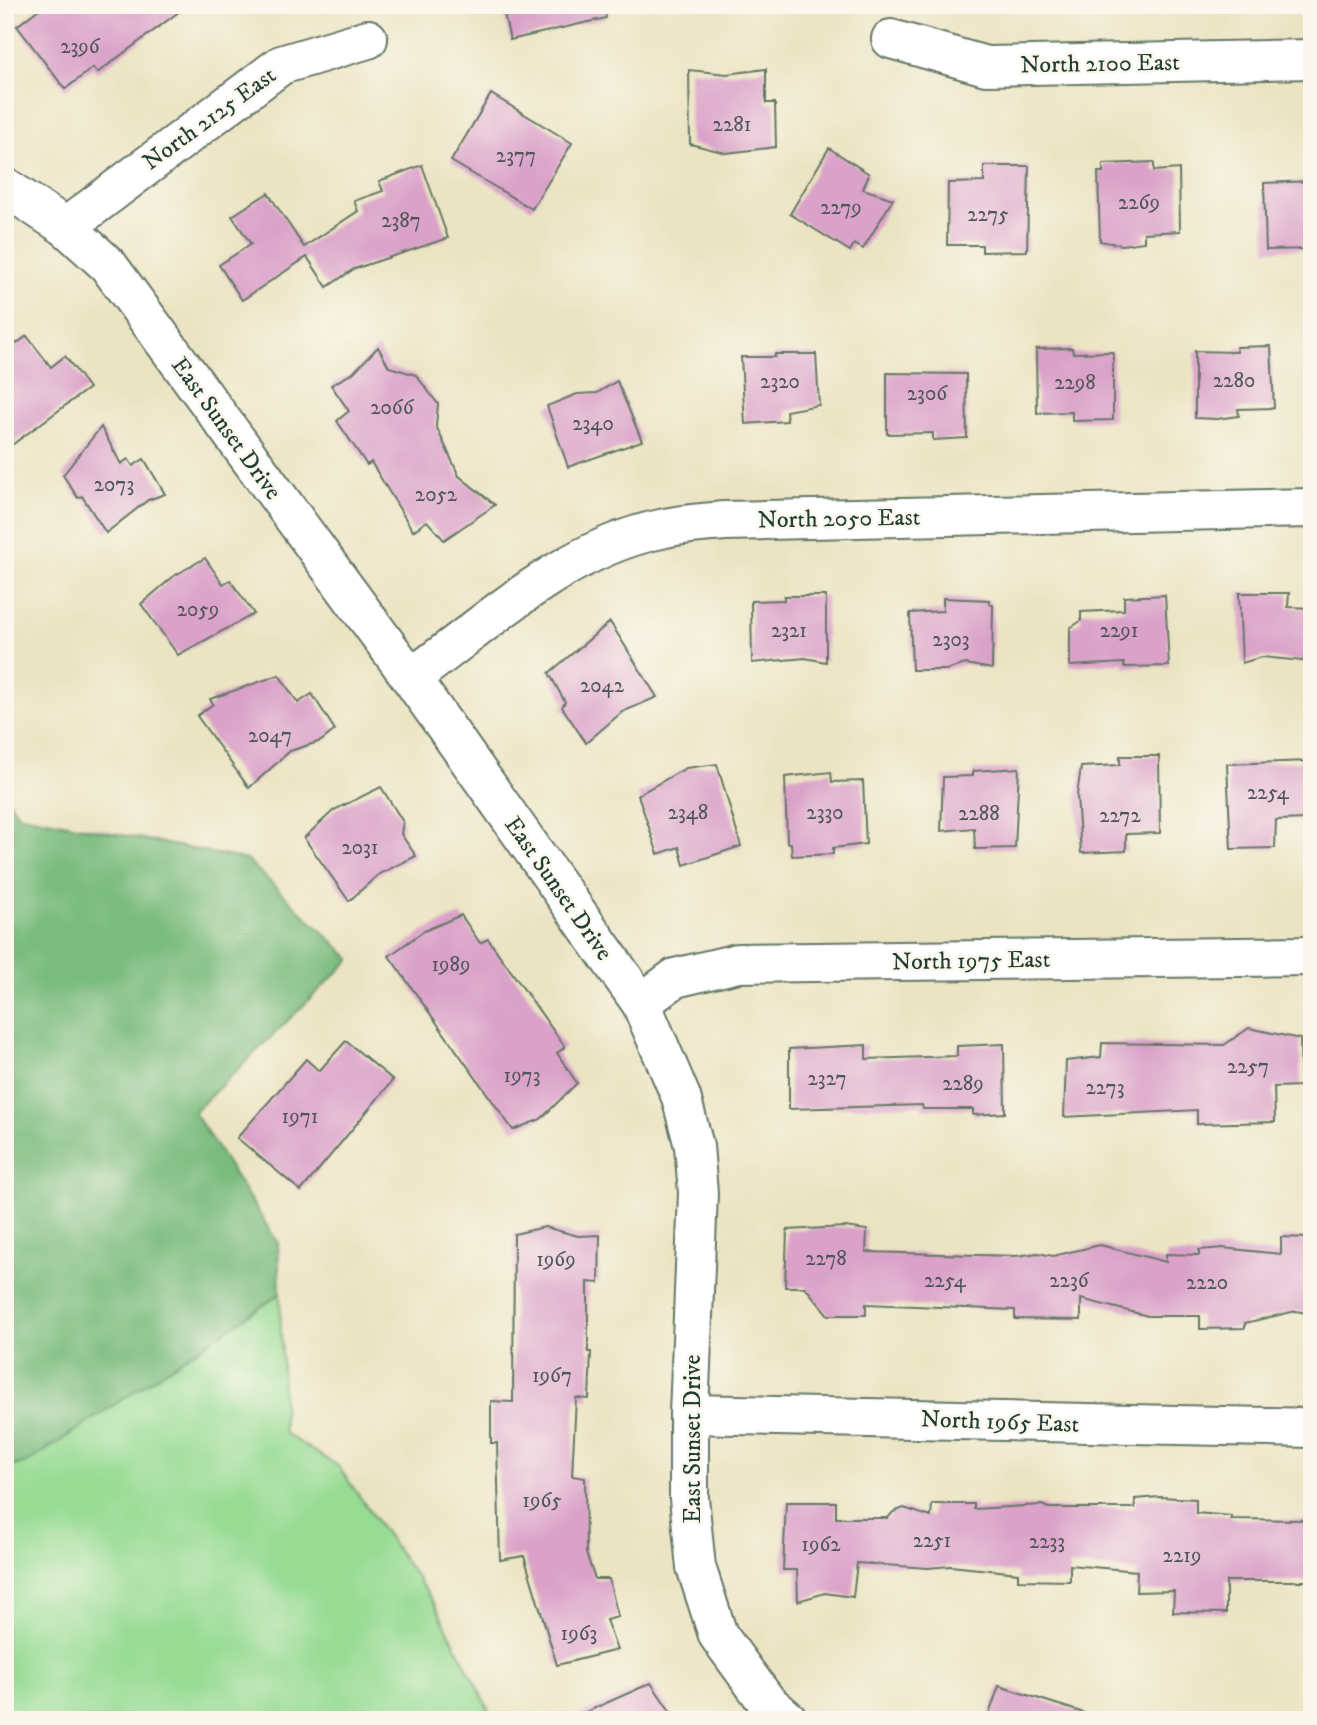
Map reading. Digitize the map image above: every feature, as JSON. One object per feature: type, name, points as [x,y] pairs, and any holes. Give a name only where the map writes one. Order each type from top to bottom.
[{"type":"street","name":"North 2125 East","points":[[66,227],[281,65],[368,39]]},
{"type":"street","name":"North 2100 East","points":[[891,40],[986,66],[1312,60]]},
{"type":"street","name":"East Sunset Drive","points":[[5,187],[66,227],[108,265],[411,678],[641,1003],[681,1097],[694,1146],[698,1193],[689,1414],[689,1498],[699,1578],[718,1635],[767,1702],[788,1720]]},
{"type":"street","name":"North 2050 East","points":[[411,678],[552,575],[610,545],[660,529],[724,521],[1312,508]]},
{"type":"street","name":"North 1975 East","points":[[641,1003],[675,978],[738,963],[1312,956]]},
{"type":"street","name":"North 1965 East","points":[[689,1414],[1312,1429]]},
{"type":"green space","points":[[5,793],[17,814],[247,860],[351,959],[194,1112],[278,1243],[280,1294],[27,1463],[5,1467]]},
{"type":"green space","points":[[5,1119],[28,1462],[280,1294],[284,1433],[338,1466],[433,1601],[494,1720],[5,1720]]},
{"type":"building","points":[[44,5],[188,5],[97,73],[93,68],[65,89],[17,26]]},
{"type":"building","points":[[502,5],[605,5],[606,18],[510,40]]},
{"type":"building","points":[[766,69],[766,103],[775,103],[776,147],[726,153],[690,144],[689,70],[727,74]]},
{"type":"building","points":[[491,94],[572,143],[532,209],[451,161]]},
{"type":"building","points":[[829,148],[869,174],[863,189],[893,199],[863,249],[854,244],[850,251],[790,214]]},
{"type":"building","points":[[1154,162],[1154,171],[1179,169],[1180,231],[1144,233],[1144,242],[1122,245],[1100,241],[1098,172],[1103,172],[1103,164]]},
{"type":"building","points":[[422,165],[448,238],[354,269],[327,287],[307,257],[242,300],[219,265],[251,244],[232,216],[268,193],[304,247],[358,211],[354,201],[383,191],[379,181]]},
{"type":"building","points":[[984,166],[1029,166],[1027,251],[982,252],[982,245],[947,245],[948,183],[984,182]]},
{"type":"building","points":[[1312,181],[1312,249],[1266,250],[1264,183]]},
{"type":"building","points":[[27,336],[51,367],[65,356],[89,388],[5,450],[5,352]]},
{"type":"building","points":[[1271,346],[1274,408],[1238,409],[1239,416],[1217,419],[1195,418],[1195,351],[1237,352],[1236,347]]},
{"type":"building","points":[[378,347],[389,367],[416,375],[438,404],[436,426],[459,476],[495,505],[444,540],[427,521],[413,531],[371,462],[367,465],[337,421],[349,411],[331,385],[353,373]]},
{"type":"building","points":[[1072,348],[1073,353],[1113,352],[1113,420],[1072,421],[1072,412],[1037,413],[1036,349]]},
{"type":"building","points":[[775,354],[816,354],[819,405],[786,411],[787,421],[745,424],[741,357],[775,357]]},
{"type":"building","points":[[887,373],[966,374],[967,438],[933,440],[933,433],[887,434]]},
{"type":"building","points":[[617,381],[642,441],[568,467],[547,406],[577,394],[597,393]]},
{"type":"building","points":[[101,427],[121,464],[128,459],[133,466],[144,459],[165,494],[148,500],[106,533],[82,496],[78,498],[63,475]]},
{"type":"building","points":[[205,558],[223,584],[230,580],[254,614],[178,655],[141,604],[174,576]]},
{"type":"building","points":[[1239,593],[1289,593],[1288,607],[1312,608],[1312,662],[1262,657],[1242,663]]},
{"type":"building","points":[[1165,595],[1169,666],[1124,667],[1124,663],[1070,666],[1070,628],[1081,621],[1081,612],[1124,610],[1124,597]]},
{"type":"building","points":[[784,596],[826,596],[826,662],[805,658],[752,663],[751,601],[784,600]]},
{"type":"building","points":[[943,598],[989,600],[989,604],[993,605],[992,669],[966,664],[946,670],[912,670],[910,613],[943,611]]},
{"type":"building","points":[[610,622],[657,697],[622,712],[586,743],[562,707],[565,702],[549,673]]},
{"type":"building","points":[[279,675],[298,703],[312,694],[335,730],[321,741],[290,751],[249,788],[197,716],[213,704],[210,699]]},
{"type":"building","points":[[1120,756],[1159,756],[1160,833],[1126,834],[1126,851],[1081,853],[1077,795],[1081,767],[1120,765]]},
{"type":"building","points":[[1308,761],[1309,819],[1276,820],[1275,848],[1231,849],[1227,764]]},
{"type":"building","points":[[717,764],[741,846],[684,865],[679,847],[658,854],[638,795],[686,768]]},
{"type":"building","points":[[1019,768],[1015,848],[975,849],[974,828],[941,831],[943,777],[973,776],[973,771]]},
{"type":"building","points":[[831,772],[832,782],[863,781],[866,844],[833,848],[833,854],[792,856],[791,843],[787,843],[785,777]]},
{"type":"building","points":[[381,787],[403,822],[401,834],[416,856],[379,874],[349,901],[304,838],[334,810]]},
{"type":"building","points":[[461,915],[480,943],[488,939],[565,1047],[557,1053],[577,1083],[541,1119],[513,1130],[389,956],[424,931]]},
{"type":"building","points":[[1249,1028],[1300,1039],[1301,1086],[1274,1087],[1275,1122],[1197,1124],[1197,1110],[1064,1117],[1066,1061],[1101,1057],[1102,1043],[1224,1045]]},
{"type":"building","points":[[346,1041],[393,1080],[301,1191],[237,1138],[306,1059],[319,1071]]},
{"type":"building","points":[[1004,1044],[1005,1113],[973,1115],[973,1109],[923,1109],[922,1105],[789,1109],[789,1049],[866,1045],[866,1059],[957,1056],[957,1046]]},
{"type":"building","points":[[545,1227],[578,1236],[600,1235],[599,1283],[588,1282],[588,1352],[591,1352],[589,1399],[576,1398],[572,1476],[585,1478],[586,1553],[595,1579],[609,1579],[618,1617],[606,1620],[617,1650],[557,1665],[524,1556],[500,1560],[497,1443],[491,1443],[491,1401],[513,1402],[514,1234]]},
{"type":"building","points":[[845,1227],[867,1230],[866,1252],[1016,1256],[1038,1253],[1053,1256],[1100,1245],[1166,1262],[1166,1254],[1199,1255],[1199,1250],[1223,1248],[1281,1254],[1281,1237],[1312,1238],[1312,1314],[1296,1311],[1245,1323],[1245,1328],[1200,1329],[1200,1316],[1148,1316],[1081,1299],[1081,1320],[1015,1319],[1015,1310],[866,1304],[866,1315],[828,1315],[805,1287],[785,1287],[787,1230]]},
{"type":"building","points":[[1135,1499],[1196,1499],[1196,1513],[1231,1516],[1231,1519],[1312,1520],[1312,1581],[1226,1581],[1226,1613],[1173,1612],[1174,1591],[1136,1592],[1137,1571],[1070,1565],[1070,1581],[1018,1580],[1018,1573],[950,1566],[928,1568],[857,1563],[853,1597],[825,1593],[798,1601],[797,1570],[783,1570],[786,1502],[836,1502],[836,1518],[888,1518],[893,1512],[904,1508],[931,1517],[932,1504],[974,1504],[974,1509],[1042,1505],[1048,1508],[1135,1508]]},
{"type":"building","points":[[651,1683],[676,1720],[568,1720]]},
{"type":"building","points":[[999,1686],[1084,1713],[1083,1720],[987,1720]]}]
